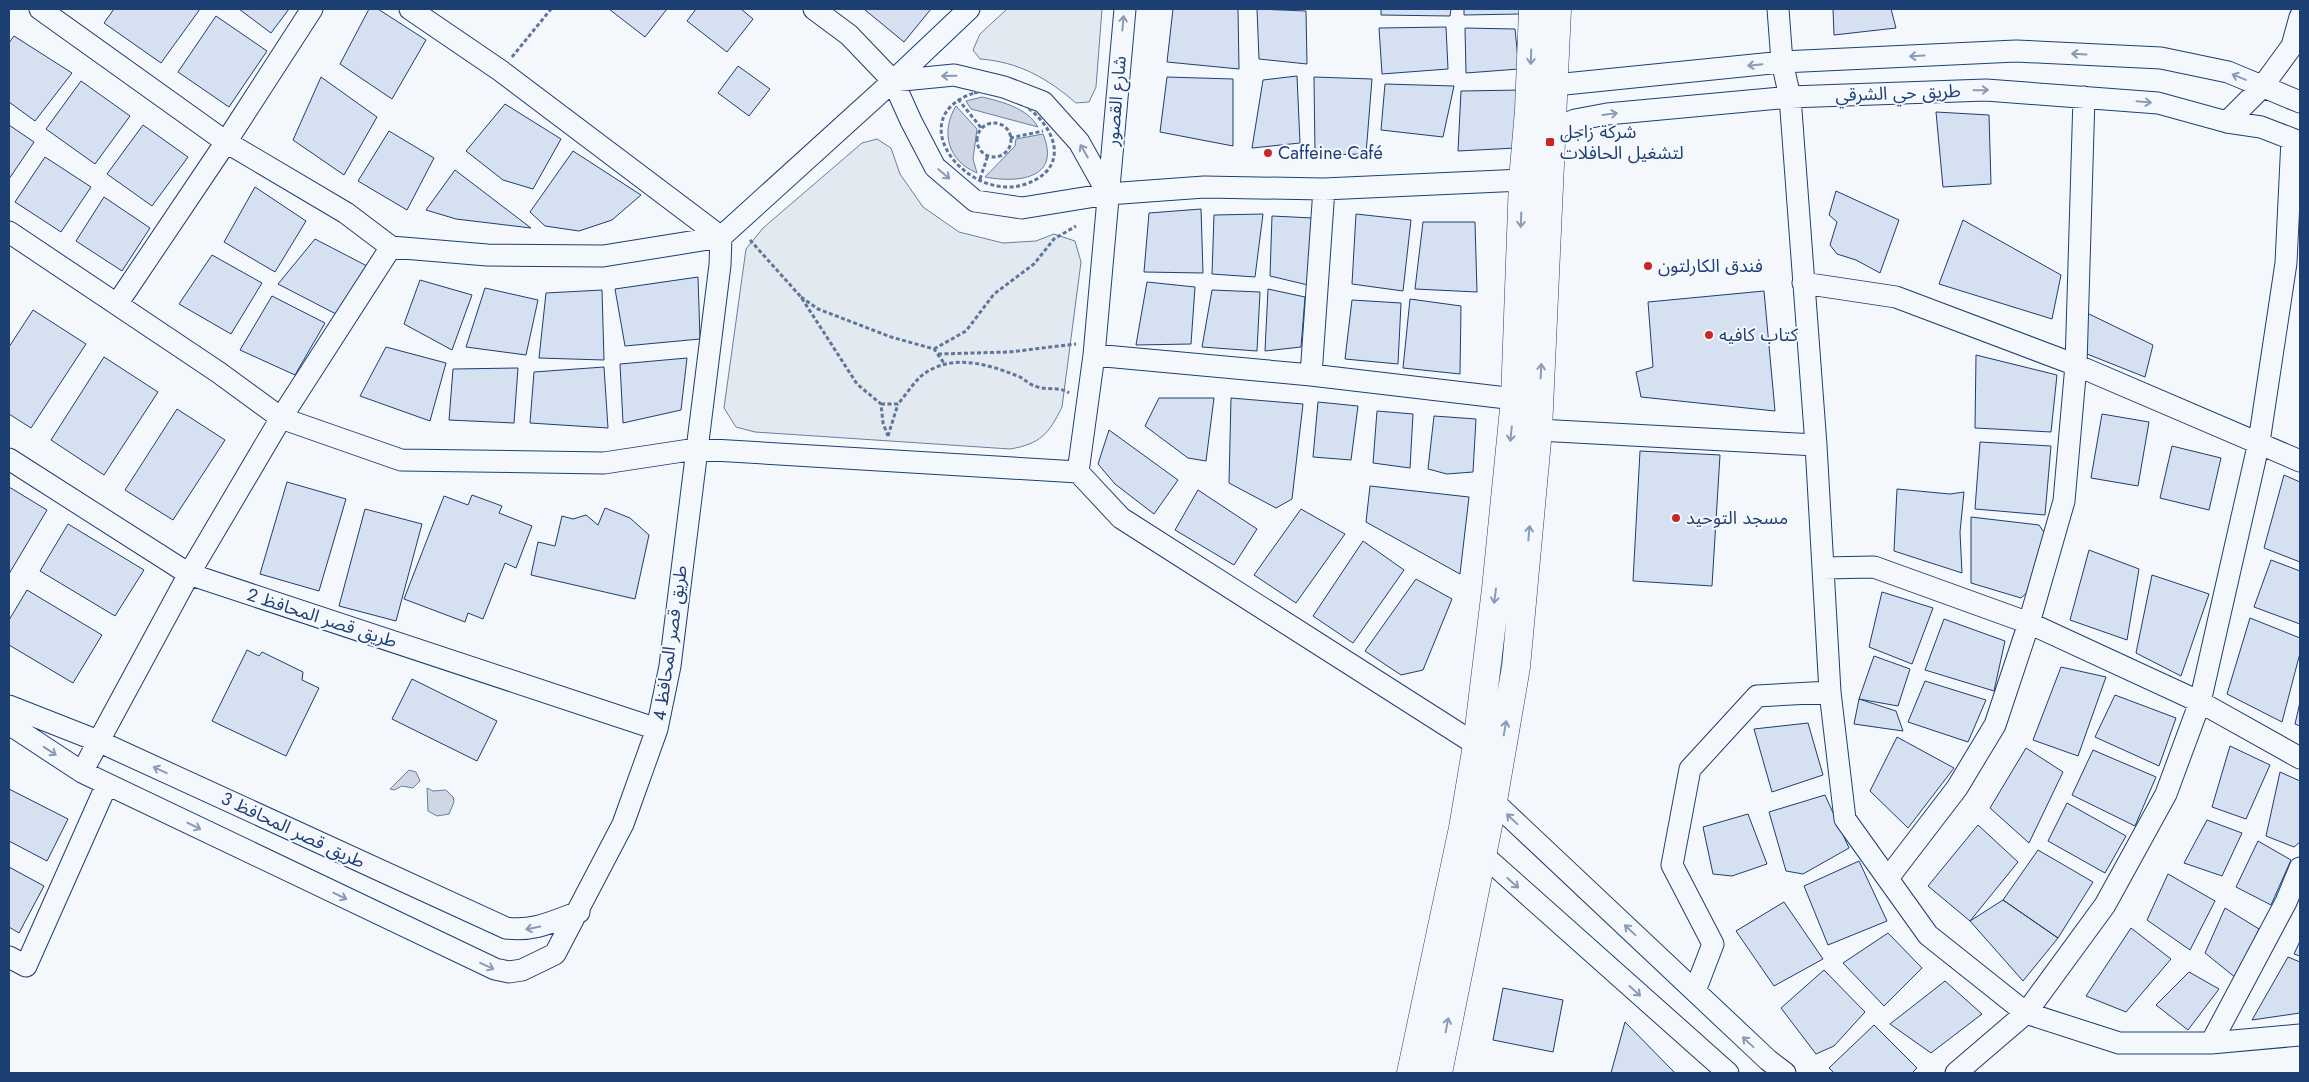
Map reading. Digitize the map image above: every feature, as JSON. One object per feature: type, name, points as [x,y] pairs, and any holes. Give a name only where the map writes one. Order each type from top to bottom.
[{"type":"main road","points":[[1412,1073],[1470,851],[1488,750],[1496,589],[1515,399],[1523,180],[1529,110],[1532,9]]},
{"type":"main road","points":[[1488,750],[1516,667],[1538,430],[1557,9]]},
{"type":"main road","points":[[1438,1073],[1470,851]]},
{"type":"street","points":[[40,9],[226,142],[346,213],[391,247],[487,255],[603,256],[721,237],[893,81],[969,9]]},
{"type":"street","points":[[117,304],[226,142],[312,9]]},
{"type":"street","points":[[410,9],[501,71],[721,237]]},
{"type":"street","points":[[814,9],[849,35],[893,81],[935,167],[975,201],[1022,208],[1108,194],[1204,187],[1324,189],[1523,180],[1539,158],[1552,130]]},
{"type":"street","name":"شارع القصور","points":[[1078,472],[1085,349],[1108,194],[1125,9]]},
{"type":"street","points":[[1778,9],[1782,62],[1790,97],[1816,446],[1830,692],[1845,819],[1928,935],[2026,1013],[2119,1043],[2211,1043],[2300,1035]]},
{"type":"street","points":[[2227,122],[2262,87],[2292,46],[2300,17]]},
{"type":"street","points":[[1529,110],[1555,85],[1782,62],[2016,51],[2161,58],[2228,72],[2300,102]]},
{"type":"street","points":[[893,81],[954,74],[1004,87],[1043,102],[1079,142],[1108,194]]},
{"type":"street","name":"طريق حي الشرقي","points":[[1552,130],[1575,120],[1607,114],[1790,97],[1986,90],[2158,103],[2227,122],[2261,127],[2296,140]]},
{"type":"street","points":[[1888,878],[1957,788],[1995,725],[2029,622],[2064,502],[2076,364],[2084,97]]},
{"type":"street","points":[[1956,1073],[2026,1013],[2105,904],[2166,794],[2200,702],[2258,442],[2286,263],[2296,140]]},
{"type":"street","points":[[1311,376],[1324,189]]},
{"type":"street","points":[[9,232],[117,304],[281,418],[401,460],[604,463],[696,449],[1078,472],[1121,518],[1488,750]]},
{"type":"street","name":"طريق قصر المحافظ 4","points":[[9,724],[82,772],[495,970],[509,972],[522,970],[555,954],[579,912],[623,824],[657,729],[670,666],[720,265],[721,237]]},
{"type":"street","points":[[82,772],[189,574],[281,418],[391,247]]},
{"type":"street","points":[[1803,283],[1896,297],[2076,364],[2300,461]]},
{"type":"street","points":[[1085,349],[1515,399]]},
{"type":"street","points":[[1538,430],[1816,446]]},
{"type":"street","name":"طريق قصر المحافظ 2","points":[[9,459],[189,574],[657,729]]},
{"type":"street","points":[[1822,568],[1874,567],[2029,622],[2200,702],[2300,758]]},
{"type":"street","points":[[1695,991],[1713,944],[1672,865],[1690,768],[1757,696],[1830,692]]},
{"type":"street","name":"طريق قصر المحافظ 3","points":[[9,706],[98,742],[506,928],[520,930],[536,928],[579,912]]},
{"type":"street","points":[[9,957],[26,966],[108,784]]},
{"type":"street","points":[[1481,797],[1695,991],[1768,1060],[1785,1073]]},
{"type":"street","points":[[1470,851],[1718,1070]]},
{"type":"street","points":[[2211,1043],[2286,902],[2300,868]]},
{"type":"path","points":[[501,71],[551,9]]},
{"type":"path","points":[[978,92],[995,93],[1015,98],[1033,111],[1049,130],[1054,155],[1046,172],[1040,178],[1023,185],[1003,186],[979,180],[954,162],[944,146],[942,121],[949,106],[958,100],[978,92]]},
{"type":"path","points":[[958,100],[982,129]]},
{"type":"path","points":[[989,124],[998,124],[1005,128],[1010,138],[1011,143],[1007,152],[999,156],[988,156],[983,153],[978,145],[978,136],[982,129],[989,124]]},
{"type":"path","points":[[1010,138],[1049,130]]},
{"type":"path","points":[[979,180],[988,156]]},
{"type":"path","points":[[934,349],[966,331],[994,294],[1034,264],[1054,239],[1076,226]]},
{"type":"path","points":[[750,240],[801,297],[857,384],[881,404],[898,404]]},
{"type":"path","points":[[801,297],[818,308],[891,337],[934,349],[944,363]]},
{"type":"path","points":[[937,354],[1085,349]]},
{"type":"path","points":[[881,404],[883,423],[888,436],[898,404],[921,377],[944,363],[968,362],[990,367],[1018,375],[1036,387],[1064,389],[1069,393]]},
{"type":"shaded area","points":[[1007,9],[1102,9],[1096,87],[1089,102],[1076,103],[1043,79],[1020,68],[980,59],[973,50],[980,34]]},
{"type":"shaded area","points":[[982,97],[1021,110],[1038,127],[971,109],[966,101]]},
{"type":"shaded area","points":[[956,106],[977,129],[973,159],[977,173],[959,161],[950,145],[948,126]]},
{"type":"shaded area","points":[[1043,134],[1047,149],[1046,161],[1041,169],[1033,175],[1010,179],[985,177],[1015,146],[1016,139]]},
{"type":"shaded area","points":[[877,139],[891,148],[900,174],[923,207],[959,232],[1003,243],[1036,241],[1054,234],[1075,241],[1081,262],[1062,407],[1048,431],[1036,441],[1010,449],[755,432],[736,427],[724,408],[746,249],[763,228],[862,143]]},
{"type":"shaded area","points":[[409,770],[416,772],[420,781],[413,788],[402,786],[394,790],[390,789]]},
{"type":"shaded area","points":[[427,788],[433,791],[446,790],[453,797],[454,802],[449,814],[437,816],[428,811]]},
{"type":"building","points":[[114,9],[200,9],[161,63],[104,23]]},
{"type":"building","points":[[239,9],[289,9],[271,33]]},
{"type":"building","points":[[369,9],[378,9],[426,40],[392,99],[340,64]]},
{"type":"building","points":[[609,9],[667,9],[645,37]]},
{"type":"building","points":[[696,9],[741,9],[753,19],[727,52],[687,21]]},
{"type":"building","points":[[864,9],[931,9],[904,42]]},
{"type":"building","points":[[1173,9],[1238,9],[1239,69],[1167,62]]},
{"type":"building","points":[[1257,9],[1306,11],[1307,64],[1259,59]]},
{"type":"building","points":[[1381,9],[1451,9],[1450,16],[1381,15]]},
{"type":"building","points":[[1464,9],[1520,9],[1520,14],[1464,15]]},
{"type":"building","points":[[1833,9],[1891,9],[1896,28],[1834,35]]},
{"type":"building","points":[[216,16],[267,51],[229,107],[178,72]]},
{"type":"building","points":[[1446,27],[1448,69],[1382,74],[1379,28]]},
{"type":"building","points":[[1465,28],[1515,29],[1519,69],[1466,73]]},
{"type":"building","points":[[14,36],[72,73],[35,121],[9,102],[9,43]]},
{"type":"building","points":[[738,66],[770,89],[749,116],[718,93]]},
{"type":"building","points":[[1297,76],[1300,143],[1252,148],[1263,80]]},
{"type":"building","points":[[321,77],[377,117],[344,175],[293,140]]},
{"type":"building","points":[[1167,77],[1233,79],[1233,146],[1160,132]]},
{"type":"building","points":[[1314,77],[1372,79],[1366,154],[1315,155]]},
{"type":"building","points":[[81,81],[130,116],[95,164],[46,129]]},
{"type":"building","points":[[1385,84],[1454,86],[1443,137],[1381,130]]},
{"type":"building","points":[[1522,90],[1516,148],[1458,151],[1461,91]]},
{"type":"building","points":[[505,104],[561,139],[533,189],[503,180],[466,151]]},
{"type":"building","points":[[1936,112],[1989,115],[1991,184],[1943,187]]},
{"type":"building","points":[[9,125],[34,142],[9,179]]},
{"type":"building","points":[[143,125],[188,157],[152,206],[107,174]]},
{"type":"building","points":[[389,131],[434,158],[407,210],[358,181]]},
{"type":"building","points":[[573,151],[641,195],[612,220],[579,231],[545,226],[530,212]]},
{"type":"building","points":[[45,157],[91,187],[61,232],[15,202]]},
{"type":"building","points":[[455,170],[531,228],[456,219],[426,210]]},
{"type":"building","points":[[255,187],[306,221],[275,272],[224,242]]},
{"type":"building","points":[[1836,191],[1899,220],[1880,273],[1856,260],[1837,254],[1830,245],[1837,222],[1829,215]]},
{"type":"building","points":[[104,197],[150,228],[122,271],[76,241]]},
{"type":"building","points":[[1201,209],[1203,273],[1144,272],[1149,213]]},
{"type":"building","points":[[1263,214],[1255,277],[1212,274],[1214,215]]},
{"type":"building","points":[[1356,214],[1411,220],[1403,291],[1352,284]]},
{"type":"building","points":[[1272,216],[1313,218],[1308,285],[1270,276]]},
{"type":"building","points":[[1963,220],[2061,275],[2052,319],[1939,284]]},
{"type":"building","points":[[1423,222],[1475,222],[1477,292],[1415,289]]},
{"type":"building","points":[[315,239],[367,266],[336,314],[278,284]]},
{"type":"building","points":[[212,255],[262,283],[231,334],[179,304]]},
{"type":"building","points":[[698,277],[700,339],[625,346],[615,289]]},
{"type":"building","points":[[420,280],[472,295],[452,350],[404,324]]},
{"type":"building","points":[[1147,282],[1195,287],[1191,344],[1136,345]]},
{"type":"building","points":[[485,288],[538,300],[526,355],[466,347]]},
{"type":"building","points":[[1268,289],[1305,297],[1301,347],[1265,351]]},
{"type":"building","points":[[602,290],[604,360],[539,358],[546,293]]},
{"type":"building","points":[[1212,290],[1260,292],[1257,351],[1202,347]]},
{"type":"building","name":"كتاب كافيه","points":[[1764,291],[1775,411],[1641,397],[1636,372],[1653,367],[1648,302]]},
{"type":"building","points":[[272,296],[325,323],[295,375],[240,350]]},
{"type":"building","points":[[1410,299],[1461,306],[1460,374],[1403,368]]},
{"type":"building","points":[[1352,300],[1401,303],[1398,364],[1345,359]]},
{"type":"building","points":[[33,310],[86,344],[31,428],[9,414],[9,347]]},
{"type":"building","points":[[2087,313],[2153,345],[2145,377],[2082,352]]},
{"type":"building","points":[[386,347],[446,363],[430,421],[360,396]]},
{"type":"building","points":[[1976,355],[2057,375],[2051,432],[1975,428]]},
{"type":"building","points":[[104,357],[158,392],[104,475],[51,440]]},
{"type":"building","points":[[687,358],[681,410],[623,423],[620,364]]},
{"type":"building","points":[[604,367],[608,428],[530,423],[534,372]]},
{"type":"building","points":[[518,368],[514,423],[449,420],[453,369]]},
{"type":"building","points":[[1159,398],[1214,398],[1206,461],[1188,458],[1145,426]]},
{"type":"building","points":[[1231,398],[1303,404],[1292,499],[1276,508],[1229,483]]},
{"type":"building","points":[[1318,402],[1358,406],[1351,460],[1313,457]]},
{"type":"building","points":[[177,409],[225,440],[173,520],[125,490]]},
{"type":"building","points":[[1377,411],[1413,414],[1410,468],[1373,463]]},
{"type":"building","points":[[2102,414],[2149,422],[2138,486],[2091,478]]},
{"type":"building","points":[[1434,416],[1476,419],[1473,472],[1447,474],[1428,469]]},
{"type":"building","points":[[1109,430],[1178,480],[1154,514],[1115,484],[1098,464]]},
{"type":"building","points":[[1980,442],[2051,446],[2045,515],[1975,509]]},
{"type":"building","points":[[2172,446],[2221,458],[2209,510],[2160,498]]},
{"type":"building","name":"مسجد التوحيد","points":[[1640,451],[1720,455],[1712,586],[1633,581]]},
{"type":"building","points":[[2284,475],[2300,482],[2300,562],[2264,548]]},
{"type":"building","points":[[287,482],[346,499],[319,591],[260,574]]},
{"type":"building","points":[[1370,486],[1469,497],[1460,574],[1366,522]]},
{"type":"building","points":[[9,487],[47,510],[9,574]]},
{"type":"building","points":[[1897,489],[1950,494],[1964,492],[1960,532],[1962,573],[1894,551]]},
{"type":"building","points":[[1198,490],[1257,529],[1234,565],[1175,530]]},
{"type":"building","points":[[472,495],[502,506],[499,513],[532,526],[516,568],[505,563],[483,619],[468,613],[465,622],[404,599],[444,496],[468,505]]},
{"type":"building","points":[[605,508],[630,518],[649,535],[635,599],[531,575],[538,542],[555,546],[562,516],[573,519],[586,515],[598,525]]},
{"type":"building","points":[[365,509],[422,524],[396,621],[339,606]]},
{"type":"building","points":[[1301,509],[1345,534],[1296,603],[1254,575]]},
{"type":"building","points":[[1971,517],[2039,525],[2046,535],[2031,589],[2021,598],[1971,583]]},
{"type":"building","points":[[68,524],[144,570],[115,616],[40,571]]},
{"type":"building","points":[[1363,541],[1404,570],[1353,643],[1313,616]]},
{"type":"building","points":[[2089,550],[2139,569],[2127,640],[2070,620]]},
{"type":"building","points":[[2271,560],[2300,571],[2300,624],[2254,607]]},
{"type":"building","points":[[2152,575],[2209,594],[2181,676],[2136,653]]},
{"type":"building","points":[[1416,579],[1452,599],[1423,670],[1401,675],[1365,651]]},
{"type":"building","points":[[27,590],[102,635],[73,683],[9,645],[9,620]]},
{"type":"building","points":[[1882,592],[1933,608],[1912,664],[1869,647]]},
{"type":"building","points":[[2250,618],[2300,638],[2300,653],[2282,722],[2227,694]]},
{"type":"building","points":[[1944,619],[2005,641],[1994,691],[1925,670]]},
{"type":"building","points":[[247,650],[259,656],[262,652],[303,672],[302,680],[319,688],[286,756],[212,721]]},
{"type":"building","points":[[1874,656],[1910,669],[1898,706],[1859,699]]},
{"type":"building","points":[[2061,667],[2106,677],[2078,756],[2033,740]]},
{"type":"building","points":[[412,679],[497,721],[477,761],[392,719]]},
{"type":"building","points":[[1925,681],[1986,700],[1968,742],[1908,722]]},
{"type":"building","points":[[2115,695],[2176,718],[2159,766],[2095,737]]},
{"type":"building","points":[[1859,699],[1896,711],[1903,731],[1854,724]]},
{"type":"building","points":[[2300,702],[2300,726],[2295,724]]},
{"type":"building","points":[[1808,723],[1823,775],[1772,792],[1754,729]]},
{"type":"building","points":[[1897,737],[1954,768],[1908,828],[1870,791]]},
{"type":"building","points":[[2230,746],[2270,765],[2246,819],[2212,807]]},
{"type":"building","points":[[2026,748],[2063,772],[2029,843],[1990,808]]},
{"type":"building","points":[[2093,750],[2156,777],[2135,826],[2072,795]]},
{"type":"building","points":[[2280,772],[2300,781],[2300,842],[2294,847],[2266,836]]},
{"type":"building","points":[[9,789],[68,819],[47,861],[9,841]]},
{"type":"building","points":[[1825,795],[1849,848],[1803,874],[1786,871],[1769,812]]},
{"type":"building","points":[[2067,803],[2126,836],[2105,873],[2048,841]]},
{"type":"building","points":[[1748,814],[1767,864],[1732,876],[1713,874],[1703,827]]},
{"type":"building","points":[[2207,820],[2242,833],[2222,876],[2184,863]]},
{"type":"building","points":[[1978,825],[2018,862],[1970,921],[1928,886]]},
{"type":"building","points":[[2258,841],[2291,860],[2271,905],[2236,887]]},
{"type":"building","points":[[2038,850],[2093,882],[2058,938],[2003,900]]},
{"type":"building","points":[[1859,861],[1887,921],[1828,945],[1804,886]]},
{"type":"building","points":[[9,867],[44,886],[19,933],[9,927]]},
{"type":"building","points":[[2168,874],[2215,901],[2190,950],[2147,920]]},
{"type":"building","points":[[2003,900],[2058,938],[2023,981],[1970,921]]},
{"type":"building","points":[[1784,902],[1823,959],[1774,986],[1736,931]]},
{"type":"building","points":[[2225,908],[2259,929],[2236,978],[2205,953]]},
{"type":"building","points":[[2131,928],[2171,959],[2126,1012],[2086,996]]},
{"type":"building","points":[[1888,933],[1922,968],[1884,1006],[1843,963]]},
{"type":"building","points":[[2300,941],[2300,956],[2294,954]]},
{"type":"building","points":[[2288,957],[2300,962],[2300,1013],[2252,1020]]},
{"type":"building","points":[[1824,970],[1865,1012],[1834,1046],[1816,1054],[1781,1008]]},
{"type":"building","points":[[2189,972],[2219,989],[2188,1030],[2156,1005]]},
{"type":"building","points":[[1945,981],[1982,1014],[1931,1053],[1890,1024]]},
{"type":"building","points":[[1503,988],[1563,1000],[1553,1052],[1493,1040]]},
{"type":"building","points":[[1625,1022],[1675,1073],[1611,1073]]},
{"type":"building","points":[[1874,1025],[1917,1068],[1912,1073],[1834,1073],[1829,1068]]},
{"type":"place","name":"شركة زاجل لتشغيل الحافلات","points":[[1550,142]]},
{"type":"place","name":"Caffeine Café","points":[[1268,153]]},
{"type":"place","name":"فندق الكارلتون","points":[[1648,266]]},
{"type":"place","name":"كتاب كافيه","points":[[1709,335]]},
{"type":"place","name":"مسجد التوحيد","points":[[1676,518]]}]
